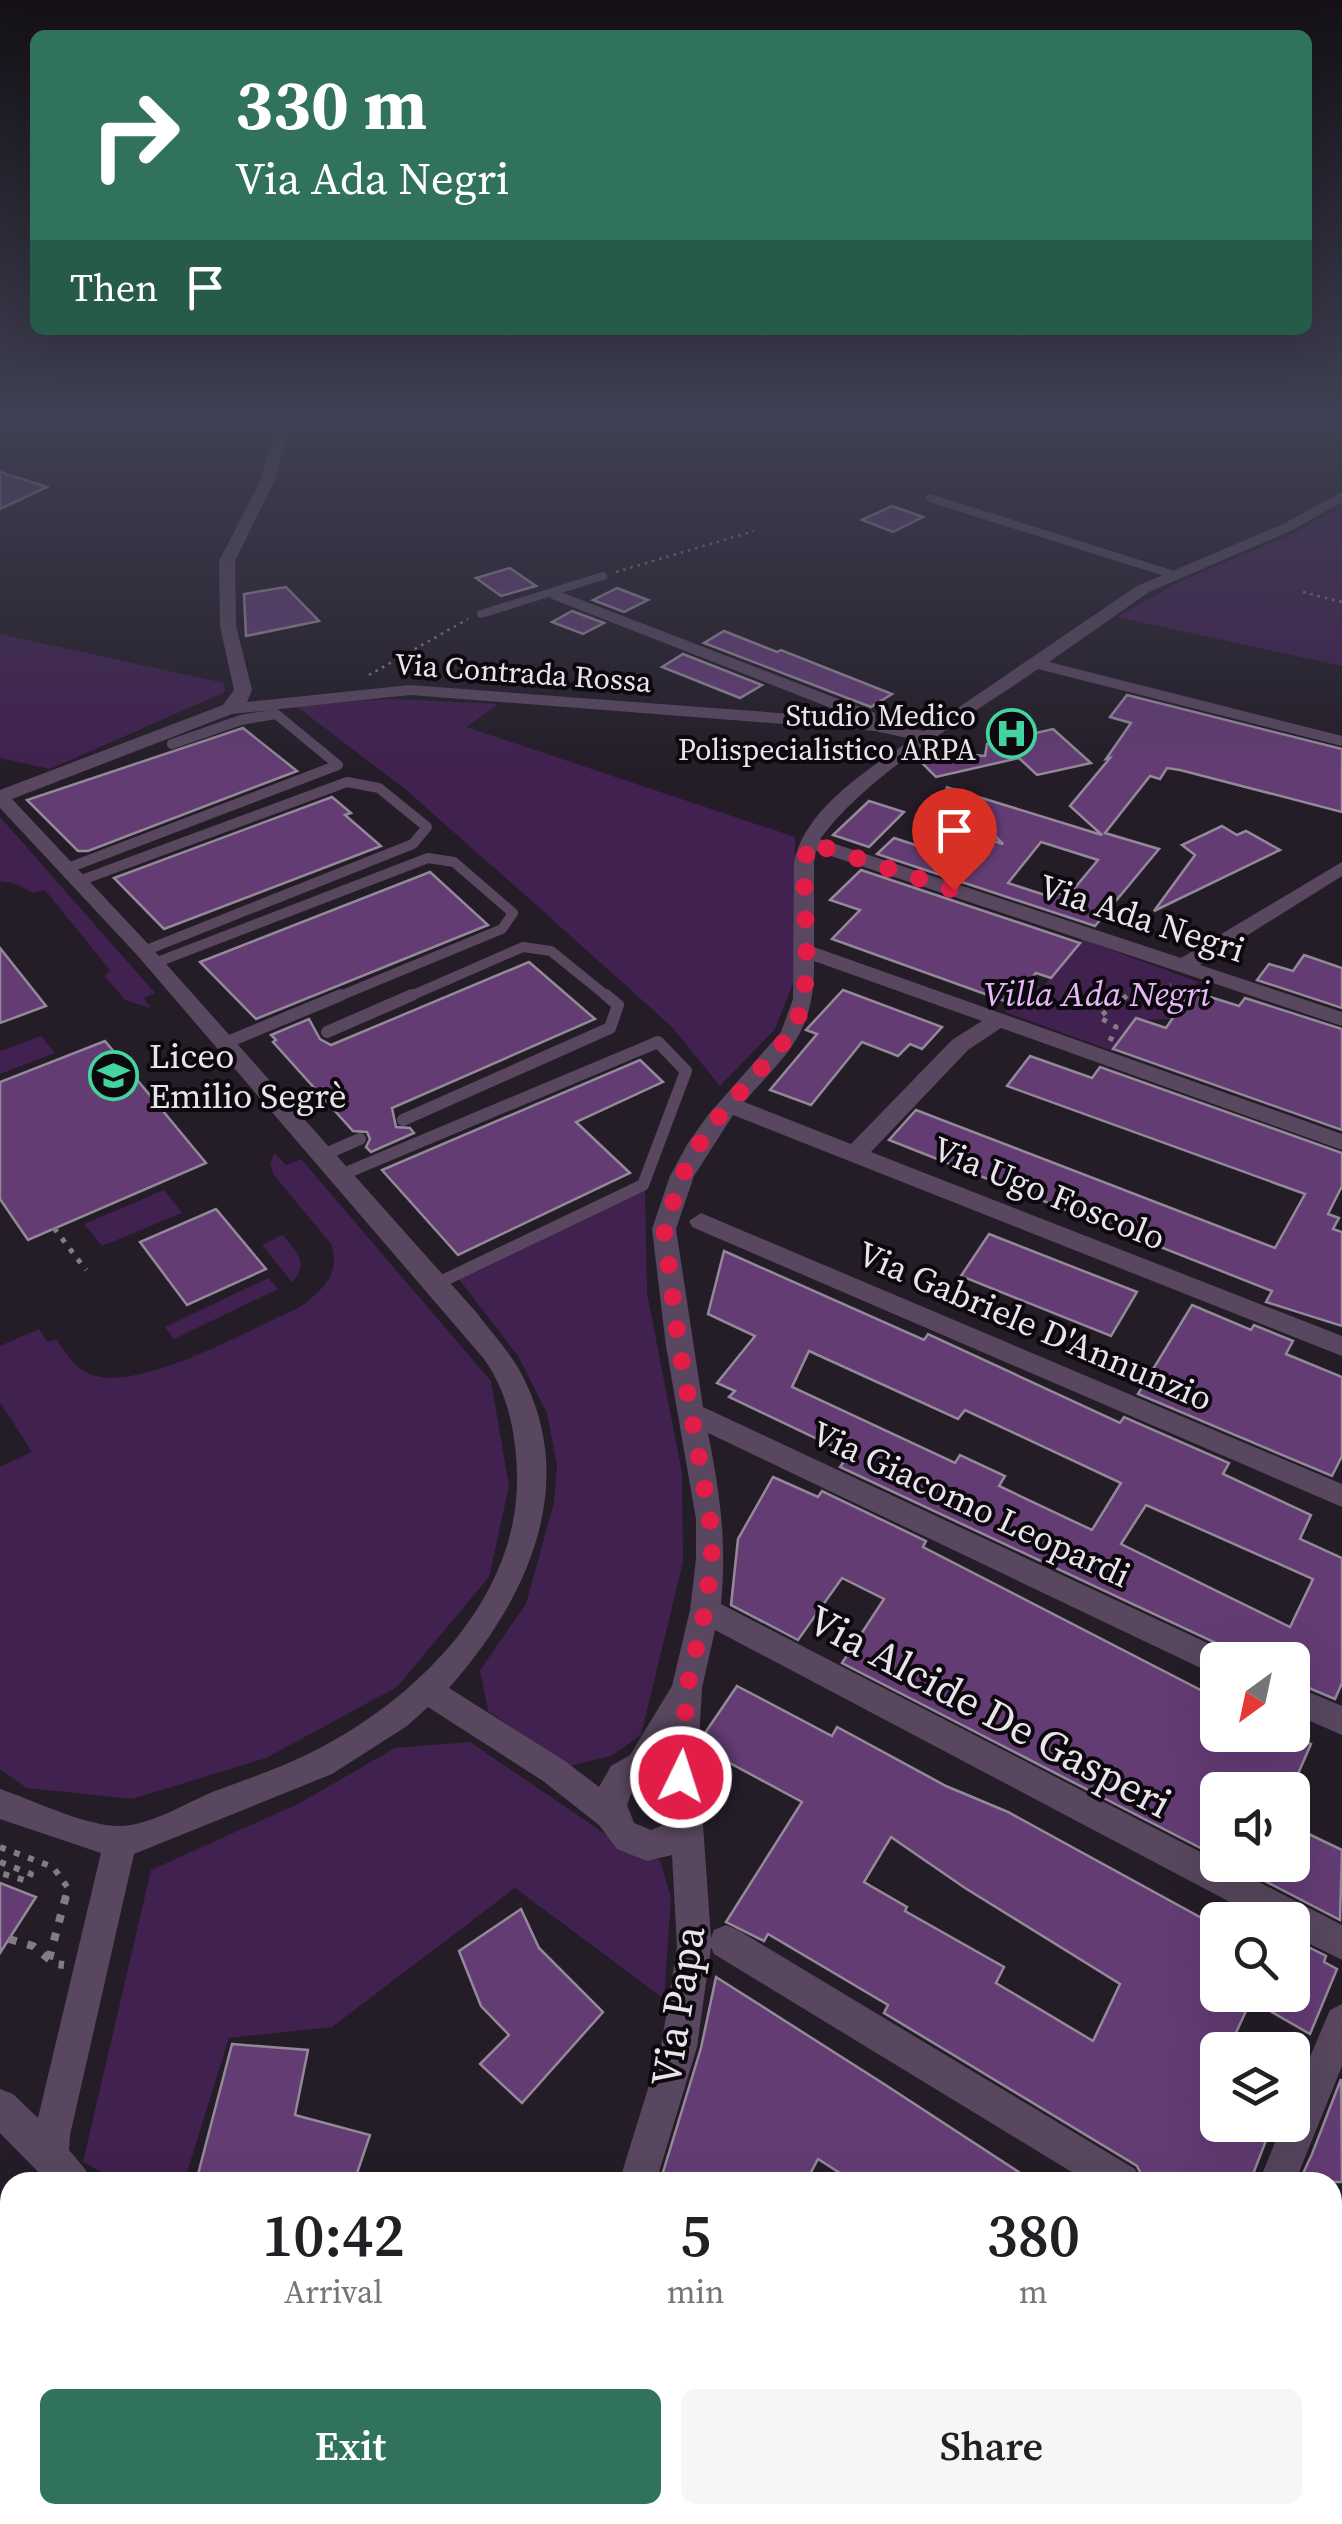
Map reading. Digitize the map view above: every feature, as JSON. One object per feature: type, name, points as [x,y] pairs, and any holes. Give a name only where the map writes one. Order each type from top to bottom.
[{"type":"street","points":[[229,710],[240,700],[243,690],[228,626],[228,561],[238,540]]},
{"type":"street","points":[[681,1777],[687,1688],[712,1559],[710,1519],[664,1229],[682,1176],[706,1134],[791,1034],[799,1018],[806,951],[804,862],[808,842],[850,795],[1034,663],[1171,574],[1256,540]]},
{"type":"street","name":"Via Contrada Rossa","points":[[558,596],[926,738]]},
{"type":"street","points":[[1034,663],[1342,740]]},
{"type":"street","name":"Via Contrada Rossa","points":[[73,874],[0,797],[229,710],[336,695],[410,690],[897,728]]},
{"type":"street","name":"Via Contrada Rossa","points":[[875,726],[900,736],[926,738]]},
{"type":"street","name":"Via Ada Negri","points":[[808,842],[1342,1018]]},
{"type":"street","points":[[1183,966],[1342,868]]},
{"type":"street","points":[[0,1804],[120,1842],[281,1781],[345,1750],[427,1690],[468,1646],[497,1605],[530,1527],[534,1490],[533,1454],[514,1384],[436,1284],[73,874]]},
{"type":"street","points":[[806,951],[1342,1142]]},
{"type":"street","points":[[854,1154],[960,1046],[999,1020]]},
{"type":"street","name":"Via Ugo Foscolo","points":[[730,1105],[1342,1346]]},
{"type":"street","name":"Via Gabriele D'Annunzio","points":[[701,1221],[1342,1496]]},
{"type":"street","name":"Via Giacomo Leopardi","points":[[692,1413],[1200,1653]]},
{"type":"street","name":"Via Alcide De Gasperi","points":[[705,1610],[1342,1942]]},
{"type":"street","points":[[609,1814],[608,1800],[687,1688]]},
{"type":"street","points":[[427,1690],[554,1771],[609,1814],[625,1836],[639,1842],[669,1840],[687,1826],[693,1800],[681,1777],[669,1769],[588,1779],[554,1771]]},
{"type":"street","points":[[1310,1706],[1342,1721]]},
{"type":"street","name":"Via Papa","points":[[640,2172],[679,2047],[694,1946],[687,1826]]},
{"type":"street","points":[[61,2170],[52,2135],[120,1842]]},
{"type":"street","points":[[726,1942],[1106,2172]]},
{"type":"street","points":[[1281,2172],[1342,2022]]},
{"type":"street","points":[[0,2107],[61,2170]]},
{"type":"lane","points":[[1063,540],[1171,574]]},
{"type":"lane","points":[[481,614],[603,576]]},
{"type":"lane","points":[[73,874],[338,764],[276,714],[240,720],[172,744]]},
{"type":"lane","points":[[73,874],[347,782],[379,788],[427,827],[413,844],[150,957]]},
{"type":"lane","points":[[150,957],[428,858],[454,862],[512,913],[502,929],[225,1042]]},
{"type":"lane","points":[[327,1032],[523,947],[551,952],[618,1004],[610,1028],[403,1120]]},
{"type":"lane","points":[[332,1165],[658,1042],[686,1071],[643,1186],[436,1284]]},
{"type":"lane","points":[[332,1165],[360,1139]]},
{"type":"path","points":[[603,576],[725,540]]},
{"type":"path","points":[[1303,592],[1342,602]]},
{"type":"path","points":[[336,695],[437,635],[481,614]]},
{"type":"path","points":[[1108,1058],[1106,1048],[1116,1027],[1099,1017],[1108,1003],[1142,990],[1170,986],[1181,976],[1183,966]]},
{"type":"path","points":[[54,1228],[86,1270]]},
{"type":"path","points":[[0,1847],[53,1867],[68,1888],[52,1962],[33,1946],[9,1939]]},
{"type":"path","points":[[0,1862],[30,1874],[27,1881],[0,1873]]},
{"type":"green space","points":[[1278,540],[1342,540],[1342,666],[1117,617],[1181,581]]},
{"type":"green space","points":[[0,634],[224,683],[225,692],[50,769],[0,758]]},
{"type":"green space","points":[[390,699],[498,704],[466,727],[795,837],[795,978],[775,1029],[720,1086],[672,1027],[524,894],[405,789],[296,706]]},
{"type":"green space","points":[[0,817],[155,993],[144,998],[150,1008],[125,1000],[105,976],[110,970],[45,890],[34,893],[0,881]]},
{"type":"green space","name":"Villa Ada Negri","points":[[1082,939],[1198,982],[1172,1019],[1135,1020],[1113,1051],[1005,1012],[1028,983],[1043,987]]},
{"type":"green space","points":[[41,1036],[55,1053],[0,1074],[0,1051]]},
{"type":"green space","points":[[274,1153],[286,1165],[301,1159],[491,1381],[509,1486],[489,1577],[397,1687],[266,1758],[132,1799],[27,1788],[0,1769],[0,1467],[32,1452],[0,1402],[0,1346],[39,1329],[48,1342],[56,1339],[87,1373],[108,1378],[133,1375],[192,1357],[298,1308],[327,1281],[334,1255],[331,1244],[274,1175],[270,1165]]},
{"type":"green space","points":[[164,1190],[182,1213],[102,1246],[84,1224]]},
{"type":"green space","points":[[645,1191],[647,1293],[682,1473],[683,1562],[641,1735],[611,1756],[568,1766],[488,1711],[480,1670],[526,1604],[554,1502],[557,1466],[547,1413],[518,1356],[458,1278]]},
{"type":"green space","points":[[283,1235],[300,1263],[292,1282],[262,1245]]},
{"type":"green space","points":[[268,1278],[278,1289],[174,1339],[165,1327]]},
{"type":"green space","points":[[470,1742],[626,1848],[660,1860],[671,1898],[664,1999],[515,1888],[332,2027],[229,2038],[187,2172],[102,2172],[83,2162],[151,1870],[300,1803],[395,1748]]},
{"type":"building","points":[[510,568],[536,586],[501,596],[476,578]]},
{"type":"building","points":[[286,587],[319,621],[246,636],[244,594]]},
{"type":"building","points":[[617,588],[648,600],[624,612],[593,600]]},
{"type":"building","points":[[572,611],[604,623],[583,634],[552,622]]},
{"type":"building","points":[[724,631],[892,694],[871,707],[704,643]]},
{"type":"building","points":[[683,654],[762,685],[740,698],[662,667]]},
{"type":"building","points":[[1127,695],[1342,749],[1342,812],[1167,768],[1160,779],[1150,776],[1105,833],[1159,849],[1095,926],[877,854],[894,838],[931,850],[951,827],[1003,844],[946,787],[1102,835],[1070,806],[1110,758],[1106,759],[1131,723],[1110,717]],"holes":[[[1041,842],[1098,860],[1068,896],[1058,893],[1054,898],[1008,883]]]},
{"type":"building","points":[[243,728],[297,771],[88,851],[78,851],[27,800]]},
{"type":"building","points":[[1053,729],[1091,763],[1037,775],[1019,758],[936,777],[919,760],[949,753],[985,756],[987,744]]},
{"type":"building","points":[[332,797],[351,813],[345,815],[381,846],[164,929],[114,878]]},
{"type":"building","points":[[869,801],[904,812],[869,847],[833,835]]},
{"type":"building","points":[[1222,826],[1237,835],[1246,831],[1280,850],[1154,911],[1195,855],[1182,845]]},
{"type":"building","points":[[861,870],[1080,943],[1051,978],[1036,973],[1010,1003],[832,939],[860,910],[830,900]]},
{"type":"building","points":[[430,872],[488,925],[256,1019],[200,962]]},
{"type":"building","points":[[0,948],[46,1006],[0,1023]]},
{"type":"building","points":[[1304,955],[1342,968],[1342,1008],[1257,980],[1269,964],[1293,971]]},
{"type":"building","points":[[529,962],[595,1019],[392,1108],[396,1127],[410,1128],[414,1133],[371,1152],[366,1147],[370,1139],[367,1132],[353,1131],[273,1042],[276,1040],[271,1035],[309,1019],[320,1039],[331,1045]]},
{"type":"building","points":[[843,990],[942,1027],[922,1049],[910,1044],[898,1056],[862,1042],[811,1105],[770,1090],[817,1034],[806,1030]]},
{"type":"building","points":[[1191,991],[1239,1006],[1245,998],[1342,1029],[1342,1130],[1113,1049],[1136,1018],[1166,1028]]},
{"type":"building","points":[[105,1041],[206,1163],[28,1240],[0,1199],[0,1082]]},
{"type":"building","points":[[1030,1056],[1092,1078],[1100,1067],[1342,1153],[1342,1186],[1328,1214],[1339,1218],[1333,1229],[1342,1232],[1342,1326],[1266,1302],[1272,1291],[889,1140],[916,1110],[1275,1248],[1305,1194],[1007,1086]]},
{"type":"building","points":[[640,1060],[663,1082],[576,1122],[630,1173],[458,1255],[382,1170]]},
{"type":"building","points":[[216,1209],[266,1269],[187,1305],[140,1242]]},
{"type":"building","points":[[989,1234],[1137,1292],[1111,1336],[961,1276]]},
{"type":"building","points":[[724,1251],[924,1340],[928,1334],[1120,1423],[1124,1417],[1229,1463],[1223,1474],[1311,1515],[1300,1539],[1342,1558],[1342,1683],[1335,1699],[1310,1689],[1310,1642],[1214,1642],[840,1467],[849,1454],[729,1397],[735,1391],[717,1383],[755,1336],[708,1314]],"holes":[[[809,1351],[958,1419],[965,1410],[1121,1483],[1092,1530],[999,1486],[1005,1476],[960,1455],[955,1463],[792,1387]],[[1146,1505],[1313,1579],[1290,1627],[1121,1544]]]},
{"type":"building","points":[[1192,1305],[1251,1330],[1254,1325],[1293,1341],[1286,1354],[1342,1377],[1342,1456],[1332,1476],[1138,1394]]},
{"type":"building","points":[[773,1477],[818,1497],[822,1491],[926,1541],[923,1547],[1200,1690],[1200,1752],[1308,1752],[1299,1772],[1200,1772],[1200,1848],[842,1663],[884,1599],[842,1578],[798,1640],[731,1605],[738,1539]]},
{"type":"building","points":[[737,1686],[832,1736],[837,1727],[946,1786],[1008,1812],[1200,1917],[1200,2012],[1246,2012],[1236,2032],[1200,2032],[1200,2142],[1265,2142],[1254,2172],[1140,2172],[1137,2166],[884,2013],[888,2005],[768,1934],[764,1941],[726,1922],[802,1802],[702,1748],[703,1736]],"holes":[[[891,1837],[1120,1984],[1093,2041],[996,1983],[1004,1967],[905,1911],[907,1907],[864,1882]]]},
{"type":"building","points":[[1310,1835],[1342,1850],[1340,1920],[1267,1882],[1310,1882]]},
{"type":"building","points":[[0,1883],[36,1897],[0,1953]]},
{"type":"building","points":[[521,1909],[539,1948],[603,2012],[522,2103],[480,2064],[509,2035],[481,2006],[459,1951]]},
{"type":"building","points":[[1310,1948],[1326,1956],[1324,1962],[1337,1969],[1310,2034],[1272,2012],[1310,2012]]},
{"type":"building","points":[[716,1977],[1019,2172],[838,2172],[818,2159],[811,2172],[663,2172],[701,2048]]},
{"type":"building","points":[[232,2044],[308,2050],[295,2115],[370,2135],[357,2172],[199,2172]]},
{"type":"building","points":[[1341,2079],[1342,2172],[1304,2172]]},
{"type":"place","name":"Studio Medico Polispecialistico ARPA","points":[[1011,733]]},
{"type":"place","name":"Liceo Emilio Segrè","points":[[114,1076]]},
{"type":"route","points":[[681,1777],[687,1688],[712,1559],[710,1519],[679,1346],[664,1229],[696,1149],[716,1120],[791,1034],[799,1018],[804,999],[804,862],[808,842],[954,890]]}]
